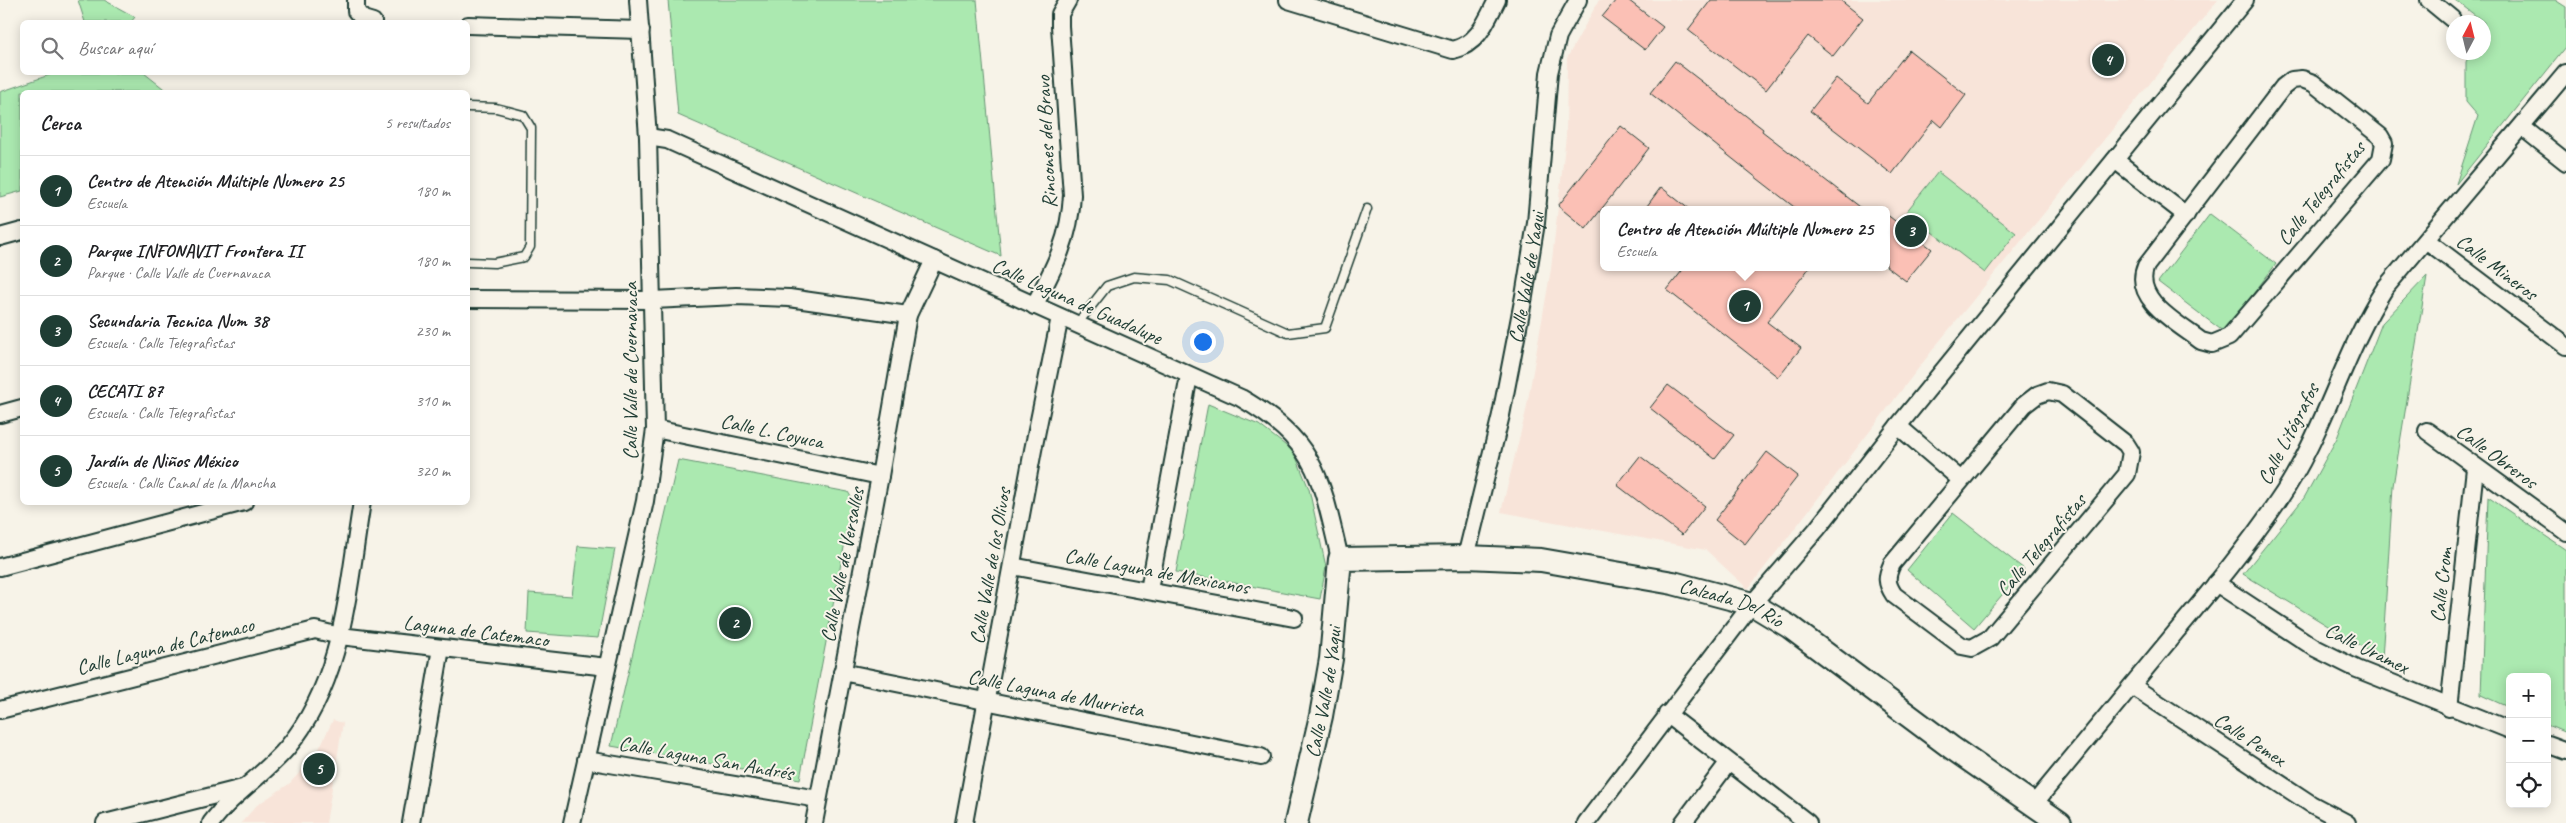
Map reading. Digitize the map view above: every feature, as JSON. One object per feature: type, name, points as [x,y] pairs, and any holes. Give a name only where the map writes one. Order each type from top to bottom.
[{"type":"street","points":[[356,0],[356,11],[366,20]]},
{"type":"street","name":"Calle Valle de Cuernavaca","points":[[572,823],[645,501],[656,429],[648,137],[638,0]]},
{"type":"street","name":"Rincones del Bravo","points":[[1034,306],[1061,253],[1071,220],[1072,195],[1060,26],[1060,14],[1068,0]]},
{"type":"street","points":[[1288,0],[1441,49],[1453,50],[1465,48],[1476,38],[1496,0]]},
{"type":"street","name":"Calle Valle de Yaqui","points":[[1466,557],[1501,414],[1524,296],[1536,223],[1549,74],[1558,36],[1578,0]]},
{"type":"street","points":[[1586,823],[1752,604],[1817,529],[1898,426],[2246,0]]},
{"type":"street","points":[[2429,0],[2447,15]]},
{"type":"street","points":[[470,25],[641,30]]},
{"type":"street","name":"Calle Litógrafos","points":[[2033,805],[2216,583],[2279,501],[2322,420],[2368,314],[2385,288],[2566,73]]},
{"type":"street","name":"Calle Telegrafistas","points":[[2302,79],[2313,83],[2380,136],[2384,143],[2384,150],[2377,164],[2294,262],[2229,337],[2212,344],[2202,341],[2175,322],[2148,298],[2142,287],[2141,276],[2146,266],[2186,216],[2283,87],[2292,80],[2302,79]]},
{"type":"street","points":[[2522,127],[2566,162]]},
{"type":"street","name":"Calle Laguna de Guadalupe","points":[[648,137],[667,140],[1241,398],[1270,415],[1293,436],[1307,454],[1318,478],[1340,559]]},
{"type":"street","points":[[2115,160],[2186,216]]},
{"type":"street","points":[[0,237],[20,232]]},
{"type":"street","name":"Calle Mineros","points":[[2426,240],[2566,346]]},
{"type":"street","points":[[470,299],[652,300],[736,296],[789,298],[908,315],[934,260]]},
{"type":"street","name":"Calle Valle de Versalles","points":[[814,823],[880,476],[908,315]]},
{"type":"street","name":"Calle Valle de los Olivos","points":[[964,823],[1060,316]]},
{"type":"street","points":[[1149,590],[1189,376]]},
{"type":"street","name":"Calle Telegrafistas","points":[[2048,391],[2062,394],[2126,444],[2131,452],[2127,474],[1990,638],[1972,648],[1962,646],[1894,596],[1888,586],[1887,575],[1892,564],[1961,480],[2024,405],[2037,395],[2048,391]]},
{"type":"street","points":[[0,414],[20,409]]},
{"type":"street","points":[[1898,426],[1961,480]]},
{"type":"street","name":"Calle L. Coyuca","points":[[656,429],[880,476]]},
{"type":"street","name":"Calle Obreros","points":[[2427,431],[2475,468],[2566,532]]},
{"type":"street","name":"Calle Crom","points":[[2450,708],[2475,468]]},
{"type":"street","points":[[0,567],[233,505]]},
{"type":"street","points":[[211,823],[242,788],[287,748],[311,713],[328,674],[340,636],[362,505]]},
{"type":"street","name":"Calzada Del Río","points":[[1340,559],[1466,557],[1541,560],[1609,570],[1673,583],[1752,604],[1790,626],[2060,823]]},
{"type":"street","name":"Calle Valle de Yaqui","points":[[1296,823],[1326,688],[1340,559]]},
{"type":"street","name":"Calle Laguna de Mexicanos","points":[[1012,566],[1294,618]]},
{"type":"street","name":"Calle Uramex","points":[[2216,583],[2315,648],[2388,683],[2506,729]]},
{"type":"street","name":"Calle Laguna de Catemaco","points":[[0,710],[315,630],[340,636]]},
{"type":"street","name":"Laguna de Catemaco","points":[[340,636],[608,667]]},
{"type":"street","points":[[411,823],[441,648]]},
{"type":"street","name":"Calle Laguna de Murrieta","points":[[842,672],[1261,757]]},
{"type":"street","name":"Calle Pemex","points":[[2132,686],[2311,804],[2347,823]]},
{"type":"street","points":[[1667,714],[1808,823]]},
{"type":"street","points":[[2551,745],[2566,751]]},
{"type":"street","name":"Calle Laguna San Andrés","points":[[586,760],[818,799]]},
{"type":"street","points":[[1683,823],[1728,763]]},
{"type":"street","points":[[105,823],[242,788]]},
{"type":"lane","points":[[470,107],[496,108],[523,115],[531,128],[530,247],[524,257],[494,263],[470,262]]},
{"type":"lane","points":[[1078,324],[1107,286],[1134,277],[1170,280],[1288,333],[1325,328],[1367,209]]},
{"type":"shaded area","points":[[1599,0],[2218,0],[1938,343],[1748,589],[1706,550],[1501,512],[1526,411],[1551,269],[1566,136],[1567,58]]},
{"type":"shaded area","points":[[333,720],[343,723],[326,823],[241,823],[257,805],[289,784],[316,755]]},
{"type":"green space","points":[[78,0],[104,0],[135,17],[133,20],[84,20]]},
{"type":"green space","points":[[668,0],[977,0],[1001,256],[678,115]]},
{"type":"green space","points":[[2455,0],[2555,0],[2566,7],[2566,47],[2456,184],[2478,116],[2466,102],[2466,62],[2467,60],[2491,60],[2491,15],[2475,15]]},
{"type":"green space","points":[[49,75],[147,75],[165,90],[20,90],[20,192],[0,197],[0,92]]},
{"type":"green space","points":[[1938,172],[2016,233],[1985,273],[1906,212]]},
{"type":"green space","points":[[2210,214],[2276,264],[2224,332],[2158,282]]},
{"type":"green space","points":[[2427,276],[2393,486],[2382,659],[2243,574],[2304,498],[2337,438],[2382,323]]},
{"type":"green space","points":[[1208,404],[1259,425],[1294,452],[1309,489],[1326,567],[1320,599],[1176,572]]},
{"type":"green space","points":[[678,460],[848,492],[853,500],[800,779],[611,746]]},
{"type":"green space","points":[[2488,497],[2566,550],[2566,733],[2551,727],[2551,673],[2506,673],[2506,706],[2481,695]]},
{"type":"green space","points":[[1953,513],[2024,569],[1974,628],[1907,570]]},
{"type":"green space","points":[[578,546],[615,549],[598,638],[527,633],[529,593],[572,596]]},
{"type":"building","points":[[1616,0],[1628,0],[1663,27],[1645,50],[1602,17]]},
{"type":"building","points":[[1711,0],[1840,0],[1863,18],[1833,56],[1808,36],[1766,90],[1688,30]]},
{"type":"building","points":[[1909,50],[1966,95],[1942,127],[1934,120],[1892,174],[1810,111],[1836,78],[1868,103]]},
{"type":"building","points":[[1675,61],[1859,206],[1793,206],[1650,93]]},
{"type":"building","points":[[1621,126],[1649,148],[1604,206],[1600,206],[1600,211],[1586,229],[1558,206]]},
{"type":"building","points":[[1661,187],[1685,206],[1647,206]]},
{"type":"building","points":[[1890,217],[1932,249],[1906,281],[1890,269]]},
{"type":"building","points":[[1682,271],[1807,271],[1767,322],[1801,348],[1778,377],[1667,290]]},
{"type":"building","points":[[1668,385],[1734,435],[1715,459],[1650,408]]},
{"type":"building","points":[[1767,452],[1798,476],[1745,544],[1715,520]]},
{"type":"building","points":[[1640,456],[1705,506],[1682,535],[1617,485]]},
{"type":"place","name":"CECATI 87","points":[[2108,60]]},
{"type":"place","name":"Secundaria Tecnica Num 38","points":[[1911,231]]},
{"type":"place","name":"Centro de Atención Múltiple Numero 25","points":[[1745,306]]},
{"type":"place","name":"Parque INFONAVIT Frontera II","points":[[735,623]]},
{"type":"place","name":"Jardín de Niños México","points":[[319,769]]}]
